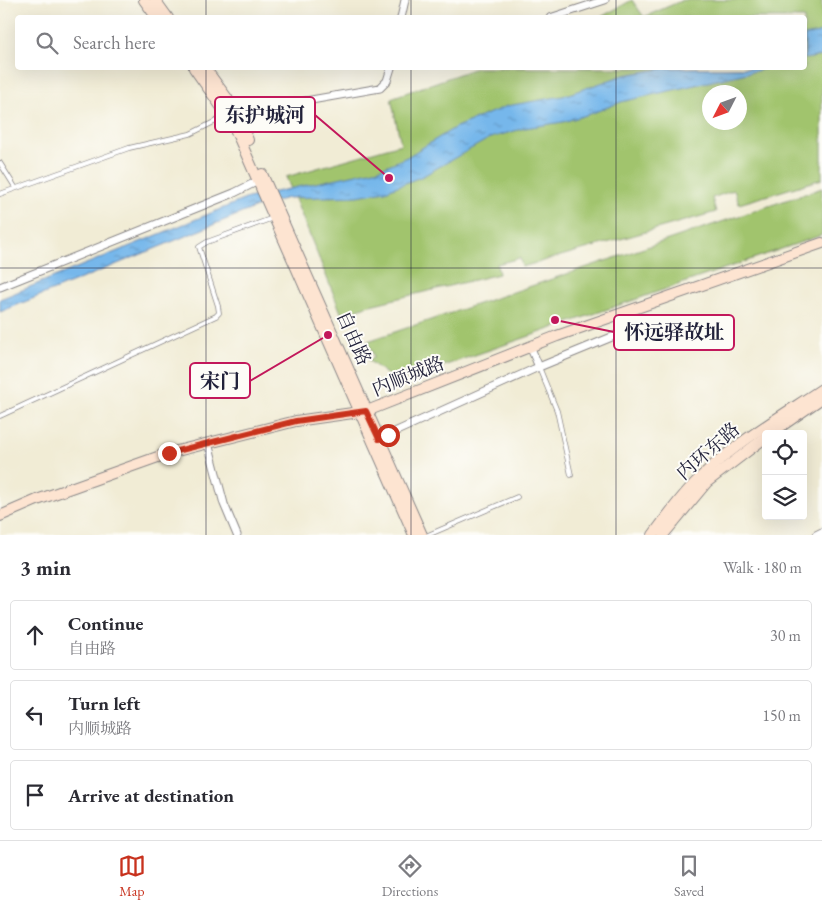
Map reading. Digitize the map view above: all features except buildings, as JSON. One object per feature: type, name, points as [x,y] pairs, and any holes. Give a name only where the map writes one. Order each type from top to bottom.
[{"type":"street","points":[[144,0],[155,15]]},
{"type":"street","points":[[155,0],[166,15]]},
{"type":"street","points":[[402,15],[405,0]]},
{"type":"street","points":[[559,15],[605,0]]},
{"type":"street","points":[[196,70],[233,116]]},
{"type":"street","points":[[206,70],[233,116]]},
{"type":"street","points":[[233,116],[380,88],[386,81],[390,70]]},
{"type":"street","name":"自由路","points":[[233,116],[363,412],[414,535]]},
{"type":"street","points":[[0,287],[234,193],[262,184]]},
{"type":"street","name":"内顺城路","points":[[0,516],[37,500],[169,453],[296,421],[363,412],[530,346],[822,243]]},
{"type":"street","points":[[379,439],[539,367],[641,325]]},
{"type":"street","points":[[530,346],[539,367]]},
{"type":"street","name":"内环东路","points":[[653,535],[690,488],[708,471],[741,444],[822,389]]},
{"type":"street","name":"内环东路","points":[[776,430],[822,398]]},
{"type":"street","name":"自由路","points":[[363,412],[379,439],[422,535]]},
{"type":"street","name":"内环东路","points":[[663,535],[707,482],[762,439]]},
{"type":"street","points":[[208,443],[224,504],[237,535]]},
{"type":"street","points":[[816,535],[822,532]]},
{"type":"lane","points":[[0,194],[15,187],[130,148],[190,134],[233,116]]},
{"type":"lane","points":[[0,163],[15,187]]},
{"type":"lane","points":[[0,416],[216,316],[219,313],[218,306],[199,247],[274,213]]},
{"type":"lane","points":[[539,367],[557,411],[571,474]]},
{"type":"lane","points":[[428,535],[516,497]]},
{"type":"green space","points":[[632,0],[643,15],[605,15]]},
{"type":"green space","points":[[683,0],[822,0],[822,179],[739,204],[734,190],[712,198],[716,212],[522,267],[520,258],[497,264],[499,274],[366,306],[342,315],[286,177],[401,144],[391,98],[470,70],[807,70],[807,15],[649,15]]},
{"type":"green space","points":[[822,188],[822,235],[397,382],[368,360],[374,357],[368,341]]},
{"type":"water","points":[[822,32],[822,56],[807,59],[807,36]]},
{"type":"water","points":[[655,70],[760,70],[621,102],[563,122],[525,128],[490,138],[423,176],[385,191],[358,196],[288,198],[264,204],[0,312],[0,299],[248,198],[379,169],[407,157],[456,127],[507,106],[563,96],[624,75]]},
{"type":"place","name":"东护城河","points":[[389,178]]},
{"type":"place","name":"怀远驿故址","points":[[555,320]]},
{"type":"place","name":"宋门","points":[[328,335]]},
{"type":"route","points":[[169,453],[296,421],[366,411],[379,439],[388,435]]}]
